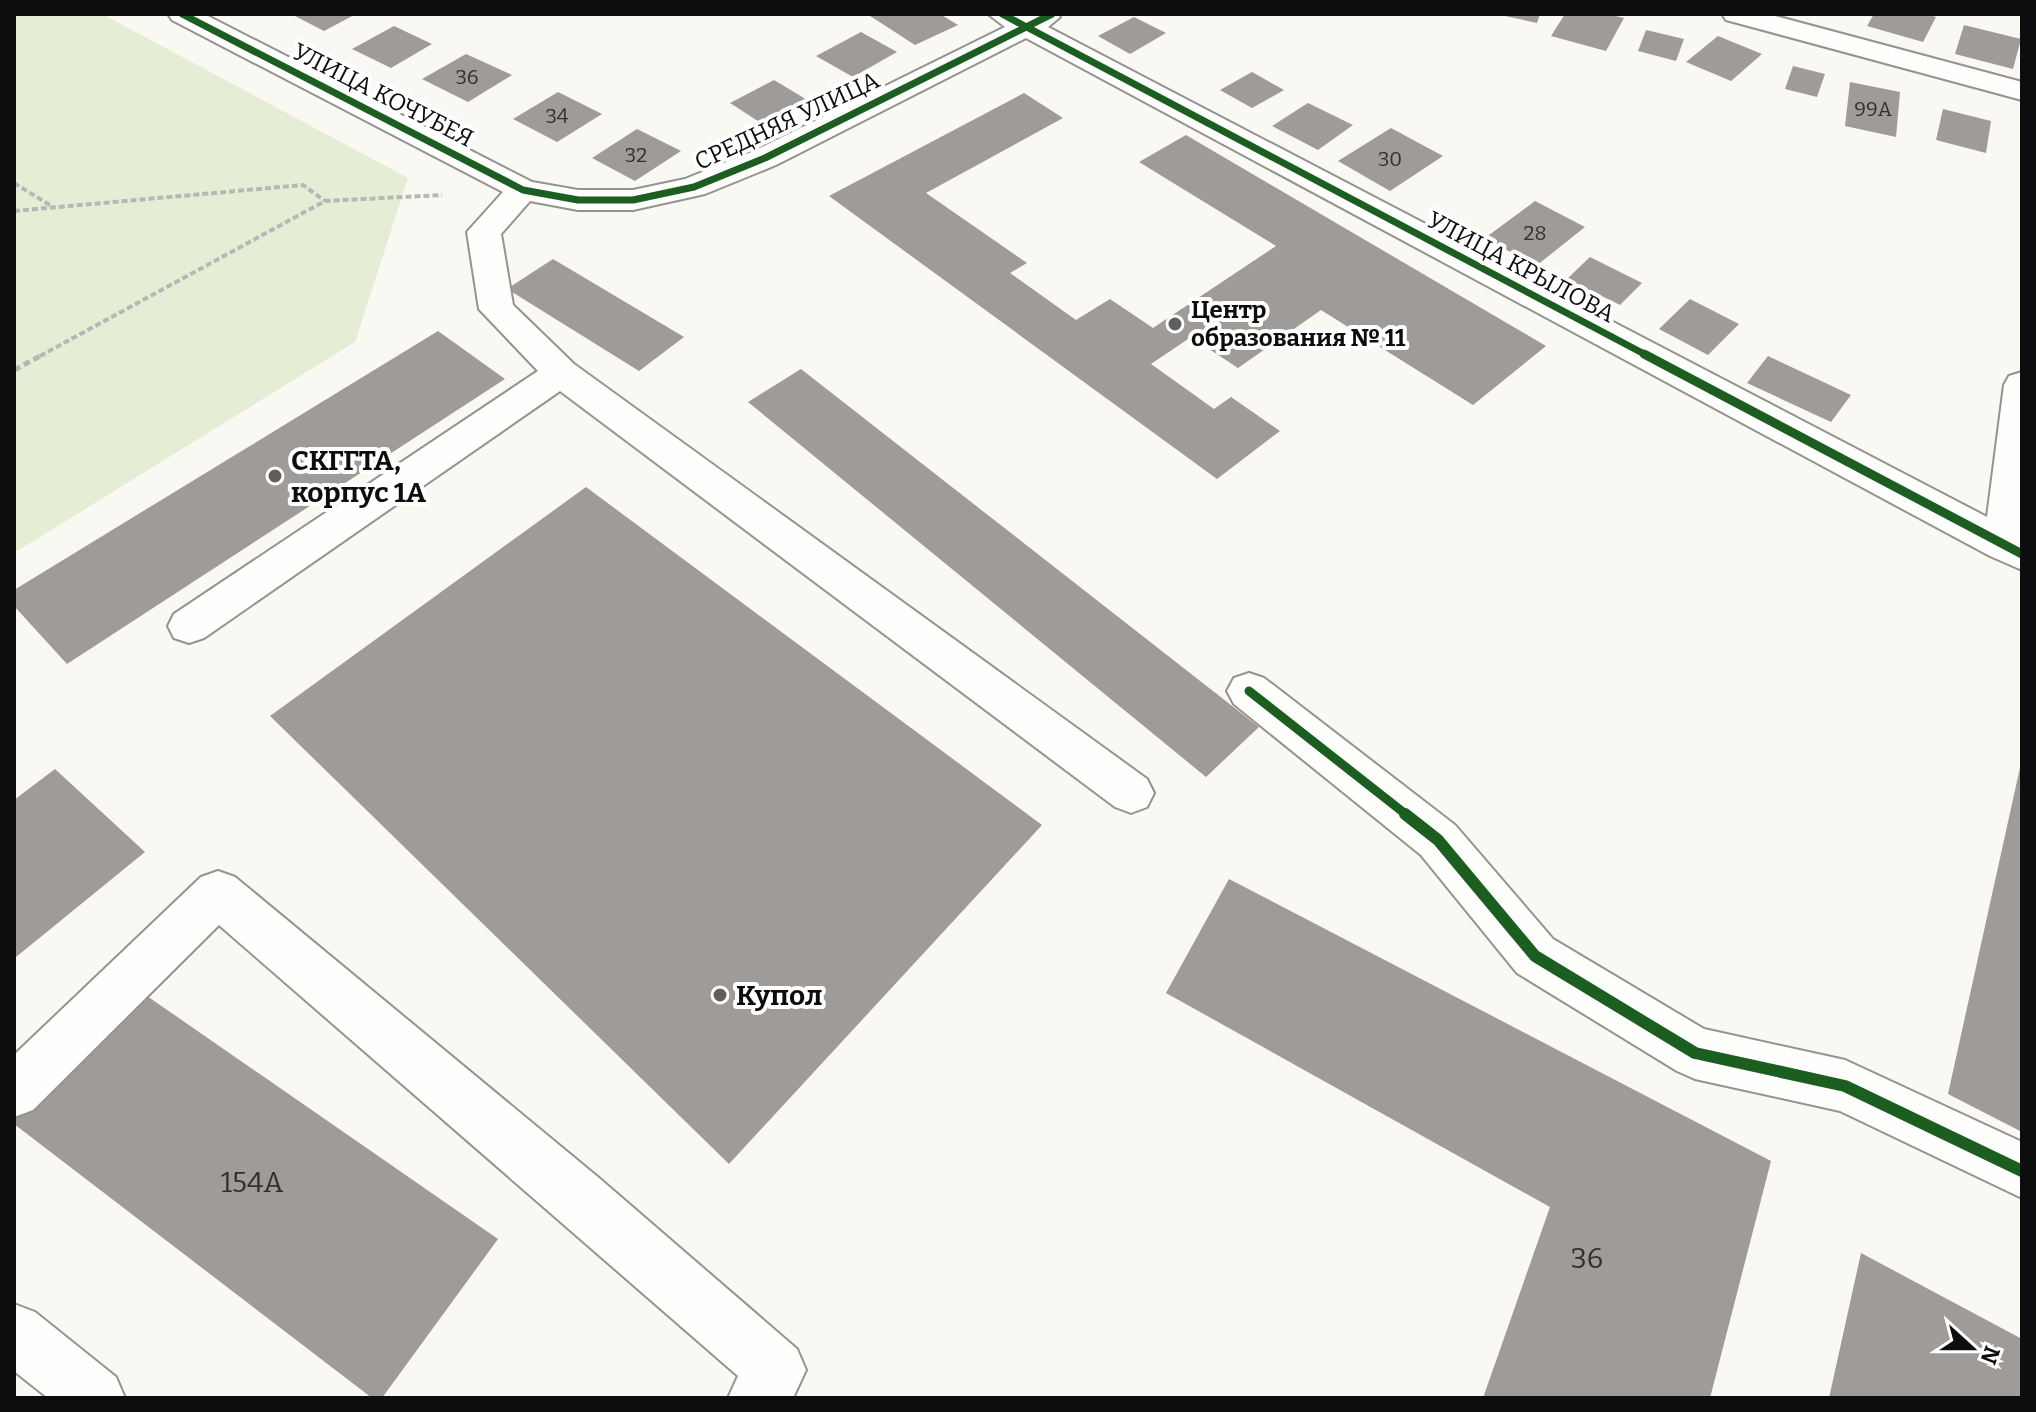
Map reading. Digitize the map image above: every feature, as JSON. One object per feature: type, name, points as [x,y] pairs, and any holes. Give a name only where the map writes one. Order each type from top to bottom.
[{"type":"street","name":"УЛИЦА КОЧУБЕЯ","points":[[182,14],[523,190]]},
{"type":"street","points":[[1736,14],[2022,91]]},
{"type":"street","name":"СРЕДНЯЯ УЛИЦА","points":[[523,190],[578,200],[633,200],[694,187],[765,158],[1027,18]]},
{"type":"street","name":"УЛИЦА КРЫЛОВА","points":[[1027,18],[2013,550]]},
{"type":"street","points":[[523,190],[484,232],[496,309],[561,373],[1131,793]]},
{"type":"street","points":[[189,626],[561,373]]},
{"type":"street","points":[[2013,550],[2022,385]]},
{"type":"street","points":[[1249,691],[1438,840],[1535,956],[1695,1053],[1845,1086],[2022,1171]]},
{"type":"street","points":[[14,1091],[218,893],[579,1198],[776,1370],[758,1398]]},
{"type":"street","points":[[14,1333],[95,1398]]},
{"type":"path","points":[[14,183],[54,208]]},
{"type":"path","points":[[14,211],[303,185],[325,201]]},
{"type":"path","points":[[14,370],[325,201],[523,190]]},
{"type":"green space","points":[[14,14],[102,14],[408,178],[355,342],[14,553]]},
{"type":"building","points":[[291,14],[356,14],[324,31]]},
{"type":"building","points":[[867,14],[940,14],[958,25],[915,45]]},
{"type":"building","points":[[1496,14],[1540,14],[1537,23]]},
{"type":"building","points":[[1565,14],[1607,14],[1624,18],[1606,51],[1551,36]]},
{"type":"building","points":[[1874,14],[1925,14],[1936,17],[1923,42],[1867,26]]},
{"type":"building","points":[[1134,17],[1166,33],[1130,54],[1098,36]]},
{"type":"building","points":[[1964,25],[2021,39],[2013,69],[1955,54]]},
{"type":"building","points":[[394,26],[432,44],[391,68],[352,49]]},
{"type":"building","points":[[1646,30],[1684,39],[1676,61],[1638,51]]},
{"type":"building","points":[[861,32],[897,52],[853,77],[816,56]]},
{"type":"building","points":[[1718,36],[1762,54],[1731,81],[1686,62]]},
{"type":"building","points":[[466,54],[512,75],[468,102],[422,79]]},
{"type":"building","points":[[1793,66],[1825,74],[1817,97],[1785,89]]},
{"type":"building","points":[[1252,72],[1284,90],[1252,108],[1220,90]]},
{"type":"building","points":[[774,80],[809,101],[764,125],[730,103]]},
{"type":"building","points":[[1850,82],[1900,92],[1896,137],[1845,126]]},
{"type":"building","points":[[558,92],[602,114],[557,142],[513,119]]},
{"type":"building","points":[[1024,93],[1063,118],[926,193],[1027,263],[1010,273],[1076,320],[1110,299],[1153,328],[1276,246],[1139,162],[1186,135],[1546,346],[1473,405],[1321,310],[1238,368],[1191,337],[1151,364],[1214,409],[1231,397],[1280,431],[1217,479],[829,196]]},
{"type":"building","points":[[1308,103],[1353,125],[1318,150],[1272,126]]},
{"type":"building","points":[[1943,109],[1991,121],[1986,153],[1936,140]]},
{"type":"building","points":[[1391,128],[1443,156],[1390,191],[1338,161]]},
{"type":"building","points":[[637,129],[681,151],[635,181],[592,158]]},
{"type":"building","points":[[1535,201],[1585,227],[1536,266],[1485,238]]},
{"type":"building","points":[[1590,257],[1642,283],[1620,305],[1567,279]]},
{"type":"building","points":[[553,259],[684,337],[639,371],[507,289]]},
{"type":"building","points":[[1690,299],[1739,324],[1708,355],[1659,329]]},
{"type":"building","points":[[438,331],[505,379],[67,664],[14,606],[14,590]]},
{"type":"building","points":[[1768,356],[1851,395],[1831,422],[1747,383]]},
{"type":"building","points":[[801,369],[1259,727],[1206,777],[748,402]]},
{"type":"building","name":"Купол","points":[[586,487],[1042,825],[729,1164],[270,716]]},
{"type":"building","points":[[2022,763],[2022,1132],[1948,1094]]},
{"type":"building","points":[[55,769],[145,852],[16,957],[14,800]]},
{"type":"building","points":[[1229,879],[1771,1161],[1710,1398],[1483,1398],[1550,1207],[1166,993]]},
{"type":"building","points":[[134,987],[498,1239],[382,1398],[372,1398],[14,1124],[14,1110]]},
{"type":"building","points":[[1861,1253],[2022,1339],[2022,1398],[1829,1398]]},
{"type":"cycle path","points":[[182,14],[523,190],[578,200],[633,200],[694,187],[765,158],[1052,14]]},
{"type":"cycle path","points":[[1002,14],[2022,554]]},
{"type":"cycle path","points":[[1249,691],[1438,840],[1535,956],[1695,1053],[1845,1086],[2022,1171]]},
{"type":"place","name":"Центр образования № 11","points":[[1175,324]]},
{"type":"place","name":"СКГГТА, корпус 1А","points":[[275,476]]},
{"type":"place","name":"Купол","points":[[720,995]]}]
